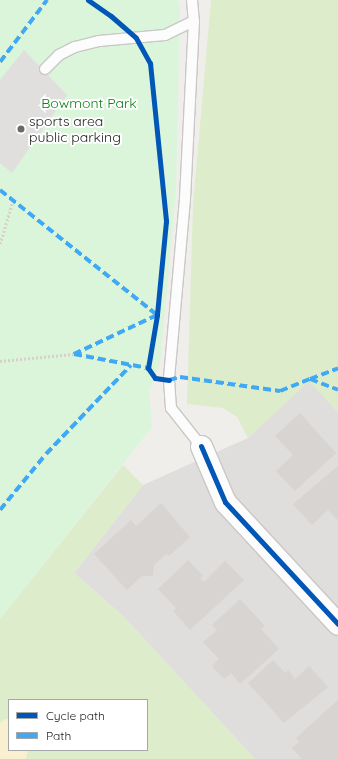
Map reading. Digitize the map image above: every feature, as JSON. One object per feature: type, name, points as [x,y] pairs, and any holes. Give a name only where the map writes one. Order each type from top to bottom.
[{"type":"street","points":[[201,446],[225,502],[338,624]]},
{"type":"lane","points":[[192,0],[194,21],[185,199],[169,380],[171,408],[201,446]]},
{"type":"lane","points":[[45,69],[59,55],[75,47],[99,41],[165,35],[194,21]]},
{"type":"path","points":[[0,244],[13,200]]},
{"type":"path","points":[[0,361],[74,354]]},
{"type":"shaded area","name":"sports area public parking","points":[[24,50],[67,95],[12,173],[0,163],[0,80]]},
{"type":"shaded area","points":[[309,380],[338,412],[338,759],[255,759],[124,617],[74,573],[143,485],[248,438]]},
{"type":"green space","name":"Bowmont Park","points":[[0,0],[178,0],[180,7],[176,191],[160,364],[149,391],[152,427],[0,619]]},
{"type":"green space","points":[[211,0],[338,0],[338,412],[309,381],[248,438],[237,417],[223,408],[187,404],[193,205]]},
{"type":"green space","points":[[123,465],[143,485],[74,573],[124,617],[255,759],[0,759],[0,619]]},
{"type":"sand","points":[[5,719],[8,720],[8,751],[28,751],[26,759],[0,759],[0,723]]},
{"type":"building","points":[[300,413],[336,453],[295,491],[276,471],[293,455],[275,436]]},
{"type":"building","points":[[338,466],[338,520],[328,510],[312,525],[293,504]]},
{"type":"building","points":[[161,503],[190,537],[169,556],[166,554],[154,565],[153,576],[142,576],[127,590],[94,554],[131,520],[136,526]]},
{"type":"building","points":[[188,560],[203,576],[200,578],[204,582],[225,561],[244,580],[190,630],[173,611],[176,608],[158,589]]},
{"type":"building","points":[[240,599],[265,626],[261,629],[279,649],[240,684],[231,673],[224,679],[212,666],[219,659],[203,642],[217,630],[212,625]]},
{"type":"building","points":[[273,660],[285,673],[288,670],[295,679],[309,666],[328,687],[284,723],[248,683]]},
{"type":"building","points":[[338,700],[338,759],[302,759],[292,748],[299,742],[296,738]]},
{"type":"marked path","points":[[0,62],[47,0]]},
{"type":"marked path","points":[[0,190],[157,315],[74,354]]},
{"type":"marked path","points":[[74,354],[148,368]]},
{"type":"marked path","points":[[0,510],[46,454],[131,365]]},
{"type":"marked path","points":[[310,379],[338,368]]},
{"type":"marked path","points":[[169,380],[180,377],[280,391],[310,379],[338,390]]},
{"type":"cycle path","points":[[88,0],[111,16],[136,38],[150,63],[166,221],[157,315],[148,368],[155,378],[169,380]]},
{"type":"cycle path","points":[[201,446],[225,502],[338,624]]},
{"type":"place","name":"sports area public parking","points":[[21,129]]}]
